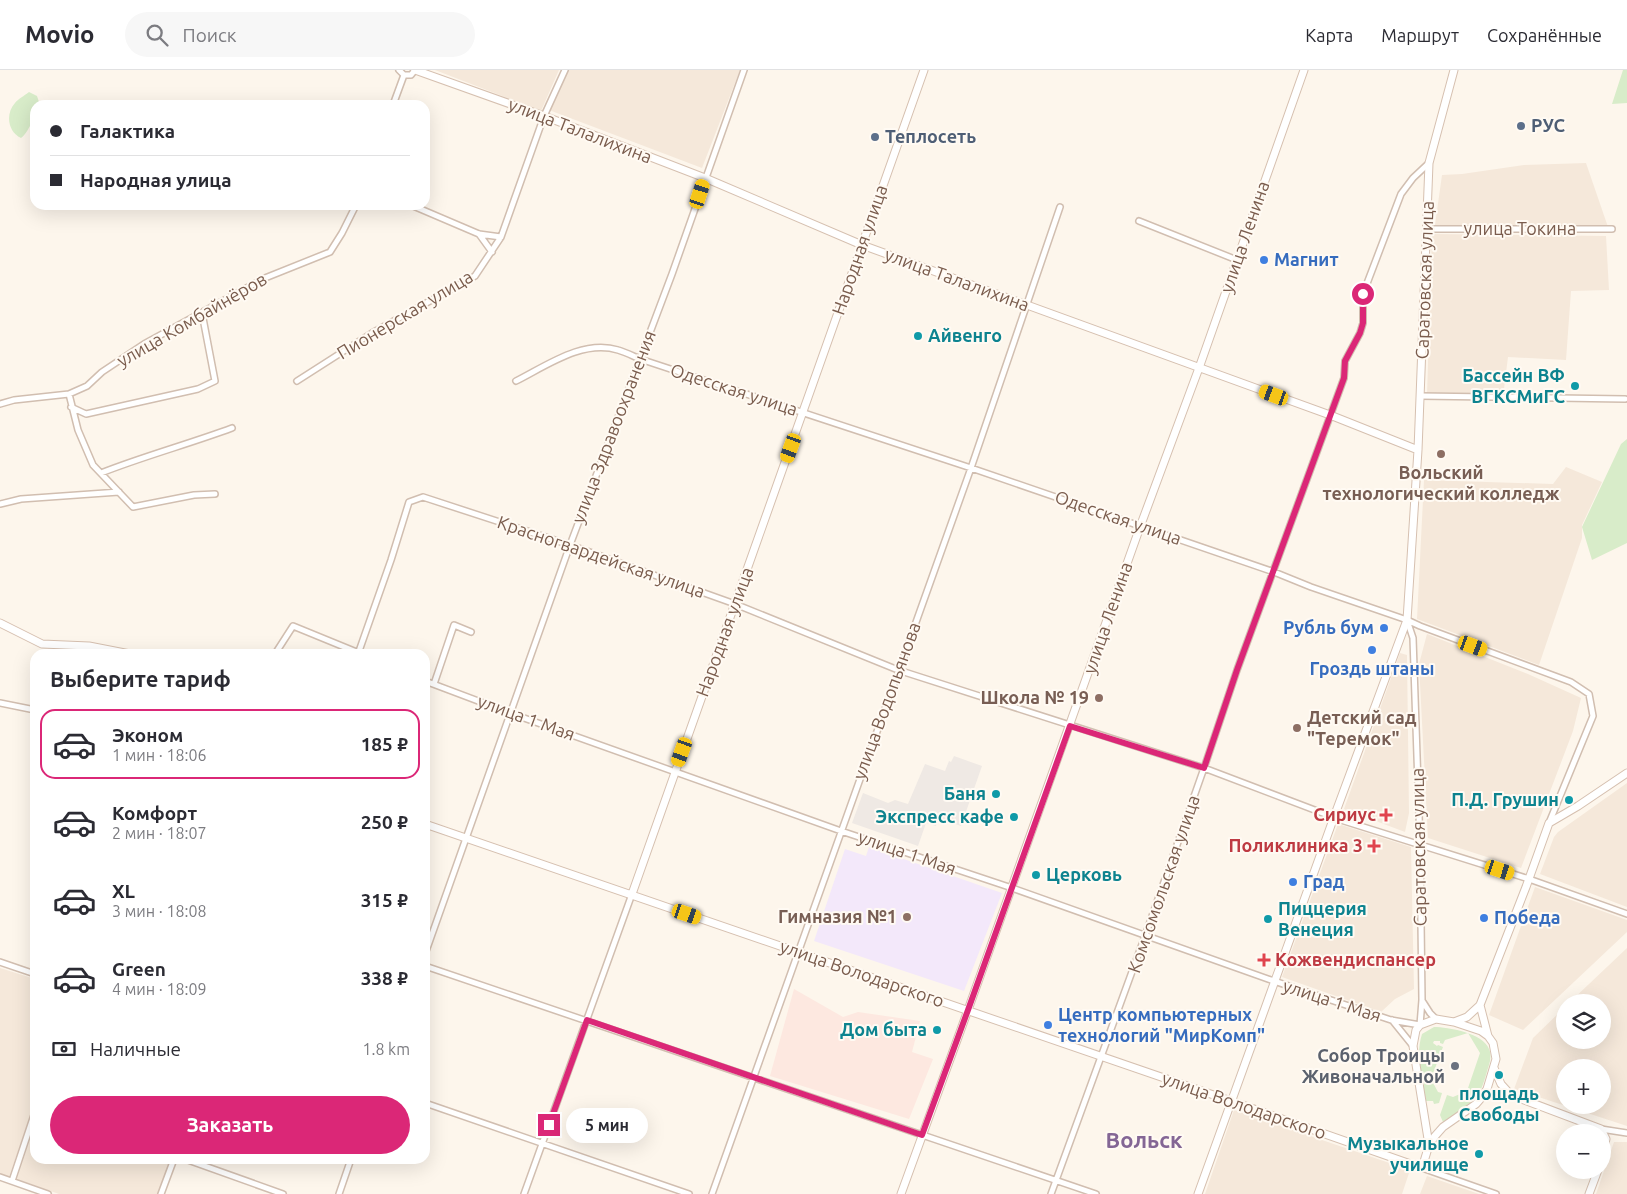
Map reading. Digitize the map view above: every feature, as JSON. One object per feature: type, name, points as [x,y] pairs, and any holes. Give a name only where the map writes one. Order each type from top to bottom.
[{"type":"street","points":[[399,70],[404,75],[411,75],[415,70]]},
{"type":"street","name":"улица Талалихина","points":[[415,70],[544,116],[705,178],[862,245],[1330,415],[1418,450]]},
{"type":"street","name":"Пионерская улица","points":[[297,381],[372,333],[475,276],[501,237],[544,116],[565,70]]},
{"type":"street","name":"улица Здравоохранения","points":[[430,940],[570,545],[672,274],[744,70]]},
{"type":"street","name":"Народная улица","points":[[524,1194],[924,70]]},
{"type":"street","name":"улица Ленина","points":[[901,1194],[1140,526],[1199,368],[1304,70]]},
{"type":"street","points":[[1429,163],[1454,70]]},
{"type":"street","points":[[395,100],[404,75]]},
{"type":"street","name":"Саратовская улица","points":[[1420,1025],[1422,1000],[1420,844],[1413,638],[1407,620],[1418,450],[1429,163]]},
{"type":"street","name":"Комсомольская улица","points":[[1051,1194],[1102,1058],[1237,670],[1344,378],[1345,361],[1360,333],[1363,323],[1363,294],[1401,194],[1413,178],[1429,163]]},
{"type":"street","name":"улица Водопьянова","points":[[712,1194],[970,468],[1060,207]]},
{"type":"street","name":"улица Комбайнёров","points":[[0,404],[14,400],[69,394],[87,386],[102,372],[144,344],[265,278],[330,252],[354,210]]},
{"type":"street","points":[[422,210],[480,234],[501,237]]},
{"type":"street","points":[[1138,221],[1237,260]]},
{"type":"street","name":"улица Токина","points":[[1427,228],[1612,230]]},
{"type":"street","points":[[480,234],[492,252]]},
{"type":"street","points":[[71,407],[86,414],[198,389],[215,381],[202,313]]},
{"type":"street","name":"Одесская улица","points":[[516,382],[573,352],[597,347],[617,350],[1274,572],[1559,677],[1589,694],[1593,716],[1549,823]]},
{"type":"street","points":[[69,394],[78,430],[93,465],[133,507],[194,495],[215,494]]},
{"type":"street","points":[[1420,396],[1625,400]]},
{"type":"street","points":[[102,474],[135,460],[232,428]]},
{"type":"street","points":[[0,504],[21,499],[119,492]]},
{"type":"street","name":"Красногвардейская улица","points":[[359,649],[409,502],[424,497],[570,545],[735,604],[898,670],[1204,768],[1334,817],[1529,879],[1627,914]]},
{"type":"street","points":[[1198,1194],[1407,620]]},
{"type":"street","points":[[0,623],[42,644],[89,646],[104,649]]},
{"type":"street","points":[[278,649],[293,626],[348,649]]},
{"type":"street","points":[[434,684],[454,626],[471,632]]},
{"type":"street","name":"улица 1 Мая","points":[[430,683],[841,831],[1012,888],[1275,982],[1391,1020],[1420,1025]]},
{"type":"street","points":[[0,703],[30,709]]},
{"type":"street","points":[[1454,1022],[1467,1017],[1480,1005],[1549,823],[1627,773]]},
{"type":"street","name":"улица Володарского","points":[[430,826],[968,1010],[1496,1194]]},
{"type":"street","points":[[0,962],[30,972]]},
{"type":"street","points":[[430,968],[1096,1194]]},
{"type":"street","points":[[1422,1000],[1436,1019]]},
{"type":"street","points":[[1422,1168],[1429,1145],[1443,1127],[1476,1104],[1483,1096],[1494,1068],[1495,1051],[1488,1036],[1480,1005]]},
{"type":"street","points":[[1429,1145],[1413,1046],[1416,1030],[1420,1025],[1436,1019],[1481,1030],[1488,1036]]},
{"type":"street","points":[[1391,1020],[1413,1046]]},
{"type":"street","points":[[1494,1068],[1501,1084],[1511,1095],[1588,1124]]},
{"type":"street","points":[[430,1105],[543,1142],[689,1194]]},
{"type":"street","points":[[1426,1120],[1436,1128],[1443,1127]]},
{"type":"street","points":[[12,1181],[30,1127]]},
{"type":"street","points":[[1611,1131],[1627,1133]]},
{"type":"street","points":[[162,1194],[172,1164]]},
{"type":"street","points":[[199,1164],[283,1194]]},
{"type":"street","points":[[339,1194],[349,1164]]},
{"type":"street","points":[[0,1177],[48,1194]]},
{"type":"street","points":[[1589,1194],[1595,1179]]},
{"type":"shaded area","points":[[435,70],[559,70],[541,111]]},
{"type":"shaded area","points":[[565,70],[740,70],[702,168],[549,110]]},
{"type":"shaded area","points":[[1586,163],[1608,227],[1435,225],[1442,175],[1524,165]]},
{"type":"shaded area","points":[[1432,234],[1606,236],[1609,290],[1571,291],[1566,360],[1508,357],[1503,397],[1427,395]]},
{"type":"shaded area","points":[[1566,467],[1602,482],[1582,525],[1582,538],[1539,665],[1417,619],[1424,480],[1553,484]]},
{"type":"shaded area","points":[[1427,634],[1528,674],[1581,698],[1573,731],[1521,868],[1428,838],[1419,664]]},
{"type":"shaded area","points":[[1400,653],[1407,655],[1409,813],[1405,832],[1344,809]]},
{"type":"shaded area","points":[[954,756],[982,766],[961,826],[938,818],[936,826],[926,823],[918,846],[852,823],[863,793],[888,803],[895,800],[908,804],[925,764],[945,771],[949,761],[951,762]]},
{"type":"shaded area","points":[[1627,783],[1627,907],[1540,874],[1554,837],[1558,832]]},
{"type":"shaded area","points":[[1338,824],[1411,847],[1414,989],[1395,999],[1381,1012],[1282,977]]},
{"type":"shaded area","name":"Гимназия №1","points":[[869,847],[1002,893],[964,991],[814,941],[845,849],[866,856]]},
{"type":"shaded area","points":[[1535,887],[1627,920],[1627,932],[1561,994],[1556,994],[1556,999],[1523,1030],[1489,1015]]},
{"type":"shaded area","points":[[1627,948],[1627,1126],[1590,1114],[1611,1114],[1611,1059],[1556,1059],[1556,1103],[1514,1089],[1533,1038],[1556,1016],[1556,1049],[1611,1049],[1611,994],[1578,994]]},
{"type":"shaded area","points":[[0,968],[30,977],[30,1116],[9,1177],[0,1174]]},
{"type":"shaded area","points":[[794,989],[843,1017],[858,1012],[920,1021],[912,1052],[933,1059],[909,1119],[770,1076]]},
{"type":"shaded area","points":[[1234,1110],[1410,1170],[1402,1194],[1205,1194]]},
{"type":"shaded area","points":[[30,1140],[30,1164],[168,1164],[158,1194],[59,1194],[17,1179]]},
{"type":"shaded area","points":[[1614,1142],[1627,1142],[1627,1194],[1596,1194],[1601,1179],[1611,1179],[1611,1151]]},
{"type":"shaded area","points":[[1427,1176],[1479,1194],[1420,1194]]},
{"type":"green space","points":[[1623,70],[1627,70],[1627,103],[1612,104]]},
{"type":"green space","points":[[29,92],[37,96],[38,100],[30,100],[30,126],[21,138],[13,132],[9,122],[10,112],[16,102]]},
{"type":"green space","points":[[1627,439],[1627,543],[1592,560],[1582,527],[1621,444]]},
{"type":"green space","points":[[1434,1027],[1468,1033],[1445,1040],[1443,1044],[1440,1041],[1434,1041],[1433,1043],[1443,1047],[1431,1079],[1438,1092],[1442,1093],[1439,1103],[1434,1104],[1433,1101],[1426,1101],[1419,1050],[1422,1034]]},
{"type":"green space","points":[[1468,1033],[1480,1039],[1489,1049],[1489,1065],[1482,1087],[1476,1097],[1443,1122],[1440,1115],[1447,1095],[1453,1097],[1467,1091],[1480,1053]]},
{"type":"place","name":"РУС","points":[[1521,126]]},
{"type":"place","name":"Теплосеть","points":[[875,137]]},
{"type":"place","name":"Магнит","points":[[1264,260]]},
{"type":"place","name":"Айвенго","points":[[918,336]]},
{"type":"place","name":"Бассейн ВФ ВГКСМиГС","points":[[1575,386]]},
{"type":"place","name":"Вольский технологический колледж","points":[[1441,454]]},
{"type":"place","name":"Рубль бум","points":[[1384,628]]},
{"type":"place","name":"Гроздь штаны","points":[[1372,650]]},
{"type":"place","name":"Школа № 19","points":[[1099,698]]},
{"type":"place","name":"Детский сад \"Теремок\"","points":[[1297,728]]},
{"type":"place","name":"Баня","points":[[996,794]]},
{"type":"place","name":"П.Д. Грушин","points":[[1569,800]]},
{"type":"place","name":"Сириус","points":[[1386,815]]},
{"type":"place","name":"Экспресс кафе","points":[[1014,817]]},
{"type":"place","name":"Поликлиника 3","points":[[1374,846]]},
{"type":"place","name":"Церковь","points":[[1036,875]]},
{"type":"place","name":"Град","points":[[1293,882]]},
{"type":"place","name":"Гимназия №1","points":[[907,917]]},
{"type":"place","name":"Победа","points":[[1484,918]]},
{"type":"place","name":"Пиццерия Венеция","points":[[1268,919]]},
{"type":"place","name":"Кожвендиспансер","points":[[1264,960]]},
{"type":"place","name":"Центр компьютерных технологий \"МирКомп\"","points":[[1048,1025]]},
{"type":"place","name":"Дом быта","points":[[937,1030]]},
{"type":"place","name":"Собор Троицы Живоначальной","points":[[1455,1066]]},
{"type":"place","name":"площадь Свободы","points":[[1499,1075]]},
{"type":"place","name":"Музыкальное училище","points":[[1479,1154]]},
{"type":"district","name":"Вольск","points":[[1144,1140]]},
{"type":"route","points":[[549,1125],[587,1020],[922,1135],[1070,726],[1204,768],[1237,670],[1344,378],[1345,361],[1360,333],[1363,323],[1363,294]]}]
